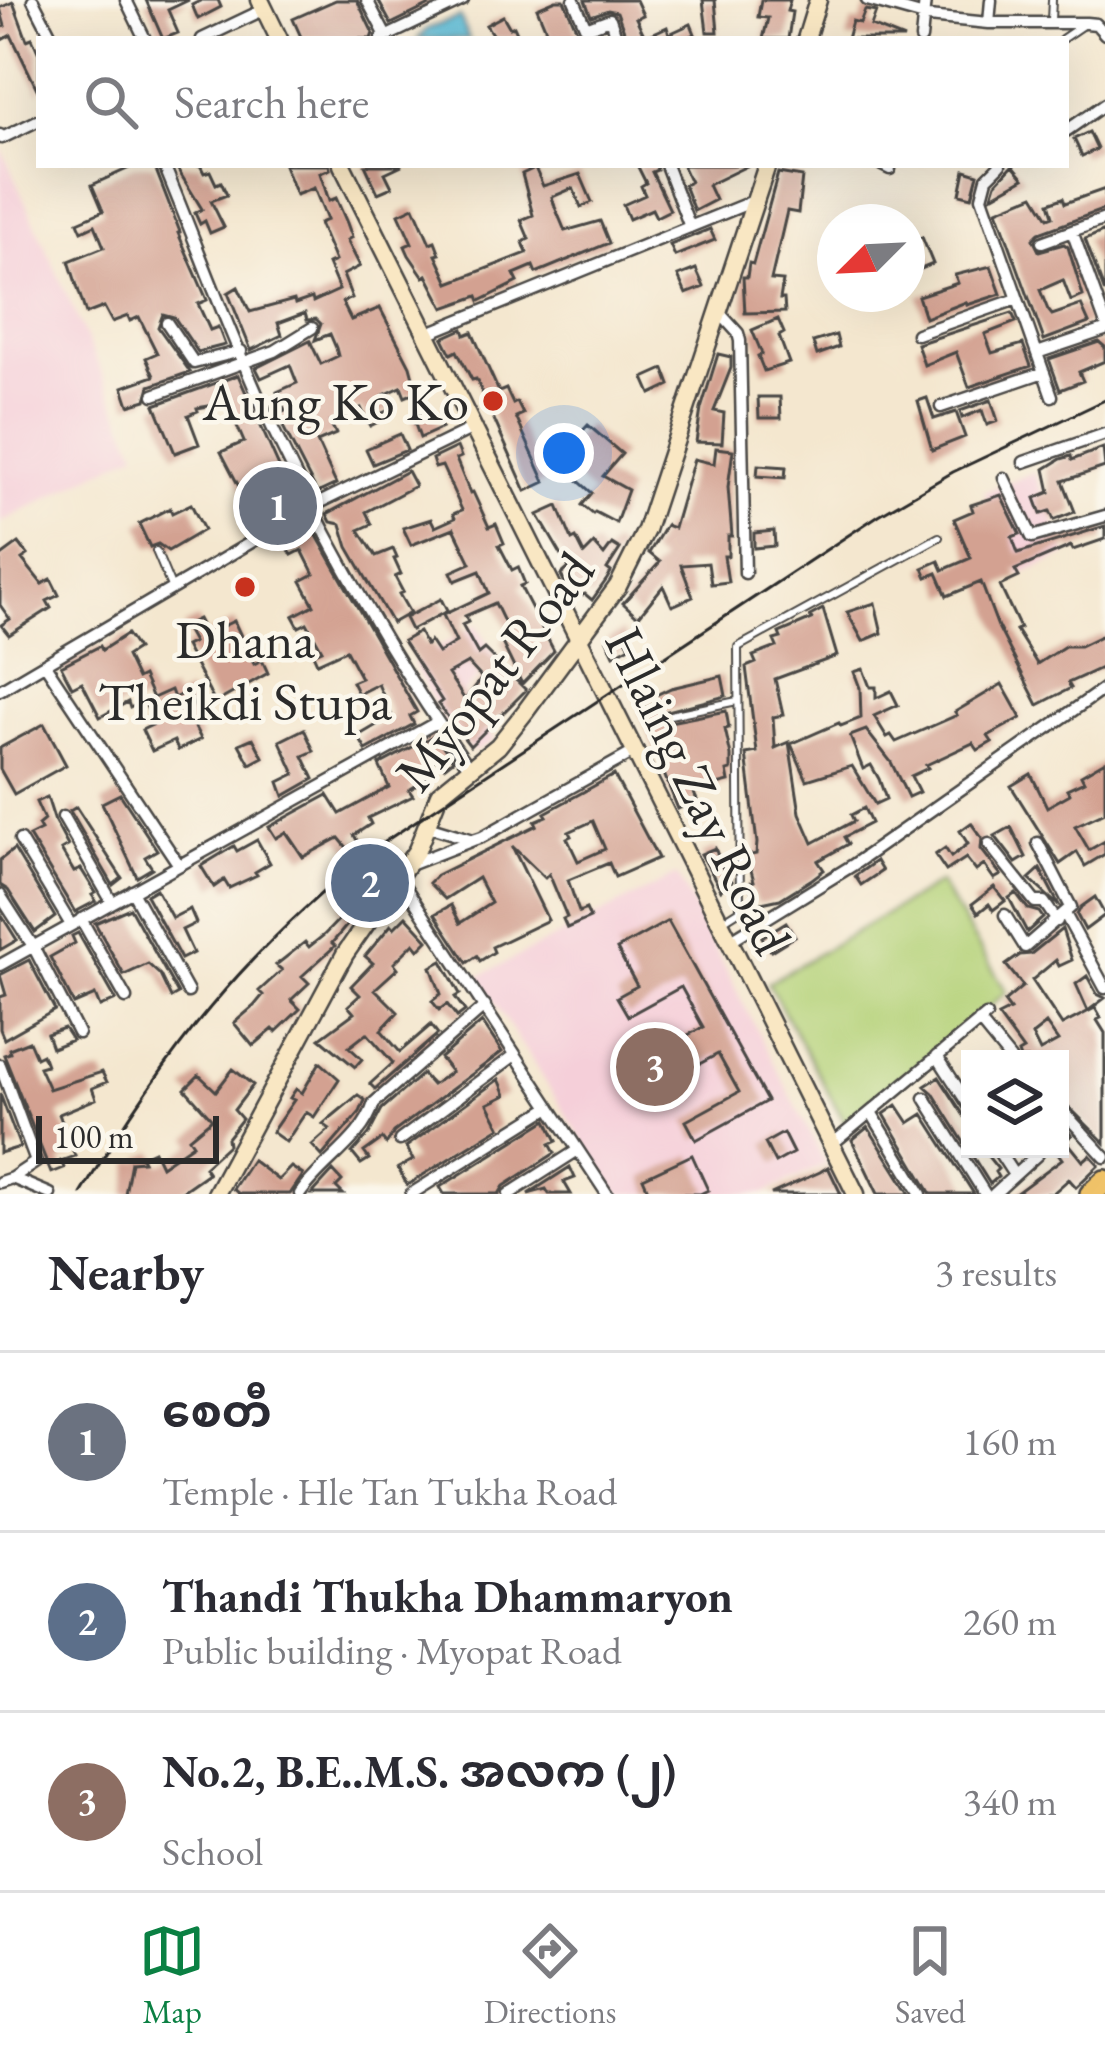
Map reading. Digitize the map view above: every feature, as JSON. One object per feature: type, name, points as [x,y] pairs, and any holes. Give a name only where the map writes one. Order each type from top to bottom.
[{"type":"highway","points":[[1091,1194],[1105,1181]]},
{"type":"main road","points":[[807,36],[818,0]]},
{"type":"main road","points":[[262,5],[278,36]]},
{"type":"main road","name":"Hlaing Zay Road","points":[[343,168],[856,1194]]},
{"type":"main road","name":"Myopat Road","points":[[216,1194],[345,954],[402,871],[439,794],[498,746],[618,586],[646,530],[766,168]]},
{"type":"street","points":[[33,0],[51,36]]},
{"type":"street","points":[[126,0],[144,36]]},
{"type":"street","points":[[367,0],[382,36]]},
{"type":"street","points":[[386,36],[441,4],[464,0]]},
{"type":"street","points":[[574,0],[586,28],[610,20],[616,36]]},
{"type":"street","points":[[867,0],[923,16],[988,23],[1086,23],[1104,30]]},
{"type":"street","points":[[921,36],[925,0]]},
{"type":"street","points":[[988,23],[991,0]]},
{"type":"street","points":[[207,36],[262,5]]},
{"type":"street","points":[[1069,130],[1105,104]]},
{"type":"street","points":[[1,136],[36,121]]},
{"type":"street","points":[[165,168],[311,506],[437,722],[469,767]]},
{"type":"street","points":[[667,168],[689,227]]},
{"type":"street","points":[[997,168],[987,178],[982,197],[1052,396]]},
{"type":"street","points":[[426,334],[756,200]]},
{"type":"street","points":[[1042,242],[1105,219]]},
{"type":"street","points":[[1037,353],[1105,326],[1072,231]]},
{"type":"street","points":[[917,334],[1017,299]]},
{"type":"street","points":[[718,311],[740,341],[745,573]]},
{"type":"street","points":[[167,323],[194,363],[275,351],[312,328]]},
{"type":"street","points":[[154,395],[243,356]]},
{"type":"street","points":[[941,406],[1044,373]]},
{"type":"street","points":[[0,690],[311,506],[471,429]]},
{"type":"street","points":[[1024,462],[1105,434]]},
{"type":"street","points":[[1004,478],[1032,537],[1105,516]]},
{"type":"street","points":[[44,664],[179,865]]},
{"type":"street","points":[[728,942],[853,865],[1105,688]]},
{"type":"street","points":[[0,965],[437,722]]},
{"type":"street","points":[[607,1194],[402,871],[472,840],[634,752]]},
{"type":"street","points":[[63,818],[112,902]]},
{"type":"street","points":[[427,826],[472,840]]},
{"type":"street","points":[[20,840],[126,998]]},
{"type":"street","points":[[1005,915],[1025,946],[1061,917],[1070,903],[1038,843]]},
{"type":"street","points":[[989,844],[1035,902],[1043,902],[1061,917],[1105,988]]},
{"type":"street","points":[[131,891],[188,992]]},
{"type":"street","points":[[0,896],[33,946],[77,1033]]},
{"type":"street","points":[[300,1194],[317,1170],[368,1124],[374,1103],[485,1006]]},
{"type":"street","points":[[831,1145],[982,1018],[1004,1050]]},
{"type":"street","points":[[400,1139],[515,1054]]},
{"type":"street","points":[[937,1056],[961,1093]]},
{"type":"street","points":[[0,1065],[36,1162],[6,1180]]},
{"type":"street","points":[[925,1098],[985,1194]]},
{"type":"street","points":[[411,1194],[550,1107]]},
{"type":"street","points":[[871,1112],[921,1194]]},
{"type":"street","points":[[1069,1118],[1105,1157]]},
{"type":"street","points":[[509,1194],[578,1150]]},
{"type":"street","points":[[1004,1158],[1014,1175]]},
{"type":"street","points":[[994,1194],[1033,1158]]},
{"type":"street","points":[[6,1180],[50,1194]]},
{"type":"lane","points":[[1051,23],[1052,0]]},
{"type":"lane","points":[[986,36],[988,23]]},
{"type":"lane","points":[[1066,36],[1086,23]]},
{"type":"lane","points":[[718,923],[740,910],[738,646],[939,537]]},
{"type":"lane","points":[[156,550],[172,589]]},
{"type":"lane","points":[[670,715],[738,700]]},
{"type":"shaded area","points":[[0,145],[137,452],[0,523]]},
{"type":"shaded area","points":[[1034,472],[1067,555],[1020,575],[984,492]]},
{"type":"shaded area","points":[[477,624],[497,658],[463,693],[495,740],[473,752],[442,719],[412,663]]},
{"type":"shaded area","points":[[677,875],[826,1164],[763,1194],[617,1194],[478,977]]},
{"type":"green space","points":[[939,883],[1007,992],[846,1125],[768,983]]},
{"type":"water","points":[[460,17],[468,36],[421,36]]},
{"type":"building","points":[[146,0],[189,0],[168,10],[178,33],[162,36]]},
{"type":"building","points":[[218,0],[221,7],[198,19],[192,5]]},
{"type":"building","points":[[336,0],[357,0],[373,33],[301,36],[293,19]]},
{"type":"building","points":[[378,0],[440,0],[391,24]]},
{"type":"building","points":[[564,0],[579,35],[594,36],[549,36],[537,8]]},
{"type":"building","points":[[585,0],[636,0],[643,15],[636,18],[645,36],[626,36],[617,12],[591,16]]},
{"type":"building","points":[[703,0],[715,0],[718,32],[707,32]]},
{"type":"building","points":[[761,0],[790,0],[788,36],[764,36],[768,18],[758,17]]},
{"type":"building","points":[[13,2],[27,40],[32,38],[36,87],[11,35],[0,41],[0,28],[5,26],[0,8]]},
{"type":"building","points":[[865,10],[876,12],[871,26],[896,36],[848,36],[852,21],[860,23]]},
{"type":"building","points":[[503,16],[519,36],[493,36],[486,25]]},
{"type":"building","points":[[691,24],[695,34],[647,36],[667,27],[669,34]]},
{"type":"building","points":[[1089,132],[1097,149],[1082,156],[1074,139]]},
{"type":"building","points":[[129,168],[155,168],[207,300],[198,304],[210,330],[218,327],[225,345],[198,352],[174,317],[163,314],[158,327],[190,372],[150,386],[146,400],[129,405],[123,387],[154,376],[146,358],[157,353],[139,317],[112,322],[104,307],[86,314],[69,261],[104,247],[95,225],[82,231],[78,222],[103,211],[92,185]]},
{"type":"building","points":[[177,168],[202,168],[204,173],[210,171],[216,184],[221,182],[227,195],[211,201],[224,227],[210,233],[195,213],[202,209]]},
{"type":"building","points":[[285,168],[330,168],[320,173],[329,201],[336,198],[347,223],[352,237],[347,240],[360,266],[343,275],[352,298],[342,302],[351,320],[380,308],[410,366],[417,392],[405,397],[401,387],[384,395],[390,410],[377,415],[380,421],[370,426],[361,408],[330,422],[336,434],[317,442],[336,484],[317,493],[277,415],[285,411],[277,392],[297,383],[290,365],[261,378],[256,368],[310,341],[321,364],[338,356],[330,334],[315,340],[321,324],[307,320],[305,313],[278,323],[282,335],[251,350],[228,293],[238,287],[250,312],[294,300],[295,304],[312,298],[313,302],[339,290],[328,264],[335,261],[319,223],[327,220],[314,188],[296,195]]},
{"type":"building","points":[[366,168],[396,168],[385,173],[392,187],[378,193]]},
{"type":"building","points":[[535,168],[543,186],[580,174],[592,202],[581,207],[573,188],[552,197],[565,231],[600,221],[609,243],[536,273],[533,266],[514,274],[518,282],[480,301],[478,296],[444,308],[427,275],[409,255],[405,246],[412,243],[399,214],[414,207],[430,243],[435,241],[449,283],[527,253],[523,242],[529,239],[521,220],[533,215],[522,174]]},
{"type":"building","points":[[638,168],[657,168],[652,172],[670,210],[656,217],[652,209],[629,219],[623,205],[645,195],[641,186],[646,183]]},
{"type":"building","points":[[683,168],[743,168],[708,185],[715,200],[694,211],[684,185],[690,182]]},
{"type":"building","points":[[1010,168],[1024,178],[992,196],[996,183]]},
{"type":"building","points":[[965,170],[978,174],[972,197],[960,194]]},
{"type":"building","points":[[778,173],[802,177],[798,213],[787,211],[771,280],[783,281],[780,299],[784,299],[785,312],[745,313],[743,277],[747,277],[749,263],[753,264]]},
{"type":"building","points":[[1105,189],[1105,209],[1033,239],[1039,251],[1068,247],[1083,296],[1071,301],[1063,280],[1040,290],[1048,310],[1052,315],[1081,305],[1089,323],[1044,340],[997,210],[1034,195],[1048,218],[1053,216],[1049,203],[1063,198],[1065,203]]},
{"type":"building","points":[[710,229],[715,240],[675,256],[670,245]]},
{"type":"building","points":[[1105,231],[1105,293],[1085,239]]},
{"type":"building","points":[[925,244],[933,264],[925,267]]},
{"type":"building","points":[[991,266],[1001,294],[925,318],[925,294],[958,283],[955,275]]},
{"type":"building","points":[[696,269],[704,287],[686,294],[678,276]]},
{"type":"building","points":[[1012,313],[1016,322],[985,334],[992,353],[1023,344],[1031,366],[969,387],[956,352],[924,365],[917,344]]},
{"type":"building","points":[[778,319],[789,363],[764,371],[752,330]]},
{"type":"building","points":[[463,329],[465,335],[472,332],[499,392],[506,389],[523,414],[516,417],[545,482],[526,491],[476,379],[472,380],[457,351],[451,354],[443,338]]},
{"type":"building","points":[[836,335],[839,347],[817,355],[813,342]]},
{"type":"building","points":[[1099,342],[1105,347],[1105,361],[1079,372],[1083,381],[1060,390],[1049,359]]},
{"type":"building","points":[[718,354],[731,357],[714,411],[724,413],[722,443],[696,442],[701,409]]},
{"type":"building","points":[[664,369],[670,385],[651,394],[644,378]]},
{"type":"building","points":[[238,375],[296,505],[266,522],[256,497],[247,502],[221,452],[244,442],[227,403],[197,408],[188,415],[199,444],[175,453],[155,405]]},
{"type":"building","points":[[758,397],[780,397],[781,418],[759,418]]},
{"type":"building","points":[[927,398],[934,419],[956,412],[965,437],[932,450],[918,401]]},
{"type":"building","points":[[991,400],[998,421],[987,425],[982,410],[962,418],[960,411]]},
{"type":"building","points":[[428,409],[442,428],[420,438],[412,416]]},
{"type":"building","points":[[588,425],[622,454],[603,476],[628,490],[616,523],[582,505],[592,493],[555,460]]},
{"type":"building","points":[[400,434],[407,450],[373,464],[366,449]]},
{"type":"building","points":[[457,447],[461,457],[456,459],[470,493],[489,527],[496,524],[504,543],[499,545],[512,570],[518,567],[525,584],[520,586],[554,651],[522,684],[501,641],[511,636],[495,603],[465,616],[468,622],[462,625],[478,654],[484,649],[526,690],[470,746],[438,704],[442,701],[403,641],[419,632],[438,653],[456,642],[443,615],[489,593],[480,571],[455,581],[451,572],[471,563],[454,528],[411,545],[403,528],[431,519],[435,527],[462,510],[442,466],[435,468],[432,459]],"holes":[[[468,663],[482,678],[465,700],[448,674]]]},
{"type":"building","points":[[716,448],[733,450],[728,487],[732,536],[728,536],[728,556],[724,556],[728,582],[711,584],[708,563],[681,565],[693,597],[672,606],[663,586],[638,617],[623,603],[660,562],[649,553],[666,525],[674,528],[694,459],[714,464]]},
{"type":"building","points":[[1103,448],[1105,467],[1063,481],[1075,512],[1054,520],[1050,511],[1041,514],[1035,498],[1050,492],[1045,469],[1061,459],[1071,456],[1072,460]]},
{"type":"building","points":[[758,465],[786,467],[785,478],[757,476]]},
{"type":"building","points":[[407,471],[415,486],[366,512],[372,524],[359,530],[376,556],[393,549],[397,558],[401,574],[395,577],[403,592],[399,594],[410,613],[392,623],[348,547],[341,524],[331,522],[327,514]]},
{"type":"building","points":[[1001,495],[1020,534],[1012,537],[1018,553],[1105,526],[1105,539],[1073,550],[1071,546],[1015,570],[1019,577],[1000,586],[1020,628],[1016,630],[1037,664],[1065,646],[1080,646],[1105,634],[1105,666],[1068,683],[1071,688],[1038,705],[981,582],[947,596],[937,573],[927,577],[923,568],[939,561],[943,570],[971,558],[954,519],[973,511],[971,505]]},
{"type":"building","points":[[191,504],[204,530],[168,551],[158,544],[150,547],[139,524],[170,508],[172,513]]},
{"type":"building","points":[[558,506],[572,540],[576,538],[584,554],[594,544],[604,555],[612,544],[620,549],[592,600],[585,594],[573,600],[561,575],[569,568],[538,515]]},
{"type":"building","points":[[308,520],[417,712],[410,716],[414,724],[366,750],[358,736],[392,716],[378,684],[358,694],[352,682],[361,678],[346,650],[317,663],[313,654],[322,650],[307,623],[299,627],[293,616],[314,605],[301,581],[314,574],[302,550],[292,555],[287,546],[296,541],[291,530]]},
{"type":"building","points":[[774,531],[775,546],[754,548],[754,533]]},
{"type":"building","points":[[19,543],[28,555],[22,559],[42,584],[51,579],[59,595],[47,601],[51,608],[9,635],[1,625],[10,619],[0,605],[0,557]]},
{"type":"building","points":[[441,599],[447,611],[411,630],[405,618]]},
{"type":"building","points":[[875,603],[882,633],[863,641],[847,612]]},
{"type":"building","points":[[823,609],[837,656],[775,679],[783,715],[773,717],[775,748],[789,742],[800,813],[813,843],[854,821],[851,815],[864,808],[871,823],[844,837],[848,844],[818,861],[824,870],[812,879],[780,899],[757,904],[748,883],[754,881],[747,856],[756,854],[757,843],[746,754],[757,752],[746,667],[756,663],[753,656],[777,647],[774,640],[781,638],[779,633]]},
{"type":"building","points":[[198,619],[206,634],[234,621],[254,664],[262,660],[268,673],[215,703],[185,646],[193,642],[184,626]]},
{"type":"building","points":[[623,632],[630,646],[614,655],[607,640]]},
{"type":"building","points":[[127,634],[137,649],[126,656],[137,679],[143,676],[153,698],[171,690],[174,698],[188,691],[200,718],[192,722],[201,739],[178,750],[174,741],[152,751],[142,730],[154,724],[144,701],[130,708],[128,702],[100,717],[82,682],[72,687],[61,666]]},
{"type":"building","points":[[863,669],[870,687],[876,687],[876,698],[891,691],[898,705],[874,716],[887,737],[891,735],[896,742],[957,715],[955,712],[1002,684],[1021,718],[988,736],[992,742],[978,750],[973,743],[926,765],[928,768],[911,776],[919,792],[908,797],[891,762],[866,730],[850,736],[863,769],[871,765],[879,779],[886,799],[875,804],[852,766],[807,780],[791,744],[861,718],[854,672]]},
{"type":"building","points":[[722,676],[726,696],[663,712],[670,722],[726,711],[729,728],[725,729],[731,756],[729,782],[693,791],[697,800],[678,809],[639,711],[657,703],[654,696],[671,688]]},
{"type":"building","points":[[44,724],[66,765],[14,794],[0,769],[0,748]]},
{"type":"building","points":[[304,729],[314,751],[303,756],[314,779],[284,796],[279,782],[295,774],[280,741]]},
{"type":"building","points":[[435,735],[453,760],[444,767],[437,759],[421,767],[428,778],[409,790],[413,796],[368,818],[371,824],[354,835],[359,844],[349,850],[339,838],[303,857],[286,832],[276,838],[269,827],[328,795],[340,814],[373,796],[389,787],[379,765]]},
{"type":"building","points":[[253,738],[263,757],[250,764],[239,744]]},
{"type":"building","points":[[1105,761],[1105,812],[1075,826],[1089,850],[1105,841],[1105,854],[1085,866],[1077,852],[1060,864],[1011,786],[1031,774],[1047,807],[1070,794],[1067,789],[1084,781],[1081,775]]},
{"type":"building","points":[[614,775],[658,858],[615,877],[609,863],[568,880],[579,912],[586,909],[590,918],[567,928],[549,874],[545,878],[512,846],[548,920],[492,947],[494,952],[480,961],[477,956],[467,963],[435,914],[451,905],[460,923],[491,903],[478,878],[445,899],[429,883],[537,825],[535,821]],"holes":[[[593,821],[605,849],[578,861],[567,838],[569,832]]]},
{"type":"building","points":[[120,794],[157,850],[145,857],[152,868],[137,877],[102,803]]},
{"type":"building","points":[[47,797],[68,846],[61,850],[74,872],[81,869],[96,893],[92,895],[96,901],[75,912],[29,836],[41,830],[38,825],[44,820],[36,802]]},
{"type":"building","points":[[76,807],[122,878],[113,885],[70,811]]},
{"type":"building","points":[[971,823],[982,838],[981,849],[1001,875],[994,879],[984,865],[976,871],[966,858],[946,871],[935,855],[945,848],[951,857],[968,844],[960,831]]},
{"type":"building","points":[[1011,827],[1026,857],[1016,863],[995,836]]},
{"type":"building","points":[[257,840],[270,863],[229,888],[224,880],[214,887],[201,866],[234,846],[237,851]]},
{"type":"building","points":[[715,848],[732,881],[721,890],[701,854]]},
{"type":"building","points":[[14,849],[55,917],[35,932],[0,885],[0,860]]},
{"type":"building","points":[[876,861],[882,871],[861,885],[855,876]]},
{"type":"building","points":[[1040,869],[1059,905],[1029,879]]},
{"type":"building","points":[[994,887],[1005,901],[993,910],[989,904],[978,913],[972,904]]},
{"type":"building","points":[[156,889],[172,918],[190,909],[196,923],[182,930],[193,953],[181,959],[146,895]]},
{"type":"building","points":[[1016,893],[1043,918],[1027,932],[1009,898]]},
{"type":"building","points":[[1095,897],[1105,915],[1085,930],[1077,915]]},
{"type":"building","points":[[345,901],[359,911],[332,943],[335,946],[302,976],[309,983],[291,1000],[300,1009],[253,1046],[234,1023],[282,970],[276,965],[305,942],[309,947],[345,913],[339,909]]},
{"type":"building","points":[[130,908],[178,994],[171,998],[160,975],[148,964],[124,975],[95,923]]},
{"type":"building","points":[[0,913],[17,940],[0,950]]},
{"type":"building","points":[[406,916],[428,940],[419,949],[414,943],[394,963],[398,968],[375,989],[398,1012],[381,1030],[400,1052],[431,1025],[438,1034],[375,1089],[370,1084],[393,1063],[367,1033],[349,1047],[362,1059],[355,1067],[320,1038],[354,1013],[348,1006],[360,995],[351,986],[373,963],[365,956],[391,925],[394,928]]},
{"type":"building","points":[[668,921],[767,1101],[696,1140],[686,1121],[739,1092],[718,1054],[675,1077],[660,1050],[703,1027],[681,987],[628,1016],[617,997],[637,986],[617,949]]},
{"type":"building","points":[[786,922],[795,936],[771,951],[762,937]]},
{"type":"building","points":[[1062,929],[1072,960],[1059,966],[1056,960],[1032,980],[1062,1025],[1095,1008],[1101,1018],[1097,1020],[1105,1033],[1105,1143],[1069,1107],[1069,1050],[1042,1050],[1058,1041],[1046,1024],[1032,1035],[1040,1050],[1023,1050],[998,1016],[1010,1010],[1004,1002],[1023,986],[1006,965],[1031,954]]},
{"type":"building","points":[[78,933],[116,1000],[100,1007],[95,995],[74,1004],[50,957],[75,943],[72,936]]},
{"type":"building","points":[[29,960],[55,1010],[4,1039],[0,997],[6,995],[0,975]]},
{"type":"building","points":[[442,961],[465,1011],[457,1017],[447,1004],[439,1010],[432,1001],[441,994],[431,967]]},
{"type":"building","points":[[1087,976],[1097,994],[1105,998],[1088,1011],[1076,984]]},
{"type":"building","points":[[482,1022],[502,1052],[394,1132],[386,1144],[382,1139],[364,1152],[369,1159],[361,1164],[352,1153],[382,1109],[422,1074],[432,1085],[451,1072],[440,1058]]},
{"type":"building","points":[[64,1028],[72,1040],[52,1048],[47,1034]]},
{"type":"building","points":[[29,1041],[36,1057],[42,1054],[46,1065],[39,1067],[49,1089],[102,1072],[107,1082],[92,1088],[96,1099],[59,1114],[75,1156],[61,1161],[64,1168],[51,1173],[4,1055]]},
{"type":"building","points":[[320,1062],[339,1079],[314,1117],[306,1112],[286,1142],[272,1132],[294,1100],[290,1098],[296,1089],[302,1093]]},
{"type":"building","points":[[233,1069],[253,1085],[234,1110],[242,1119],[227,1138],[228,1145],[204,1167],[208,1173],[178,1194],[125,1194],[131,1162],[143,1161],[141,1157],[154,1151],[161,1166],[193,1144],[189,1138],[212,1119],[185,1089],[199,1075],[216,1091]]},
{"type":"building","points":[[939,1077],[961,1111],[961,1138],[933,1093],[925,1086]]},
{"type":"building","points":[[499,1079],[506,1095],[488,1104],[500,1127],[407,1185],[398,1168],[413,1160],[406,1147]]},
{"type":"building","points":[[0,1094],[20,1147],[0,1153]]},
{"type":"building","points":[[358,1095],[365,1100],[360,1112],[322,1156],[312,1145],[330,1129],[323,1124]]},
{"type":"building","points":[[897,1105],[909,1123],[923,1114],[974,1194],[931,1194],[884,1114]]},
{"type":"building","points":[[547,1120],[557,1141],[550,1144],[555,1153],[499,1194],[444,1194],[440,1187]]},
{"type":"building","points":[[868,1127],[910,1194],[878,1194],[852,1140]]},
{"type":"building","points":[[783,1133],[793,1153],[775,1163],[765,1143]]},
{"type":"building","points":[[1069,1144],[1083,1161],[1090,1155],[1099,1165],[1076,1187],[1069,1179],[1052,1194],[1015,1194],[1069,1158]]},
{"type":"building","points":[[692,1155],[708,1190],[650,1194],[643,1178]]},
{"type":"building","points":[[974,1158],[989,1158],[998,1169],[998,1177],[990,1184]]},
{"type":"building","points":[[252,1160],[278,1180],[291,1167],[303,1175],[290,1194],[239,1194],[233,1189]]},
{"type":"building","points":[[570,1167],[575,1178],[564,1182],[571,1194],[549,1194],[546,1189],[528,1194]]},
{"type":"building","points":[[828,1167],[841,1194],[771,1194],[820,1172]]},
{"type":"building","points":[[333,1171],[342,1181],[336,1187],[343,1194],[312,1194]]},
{"type":"railway","points":[[81,1194],[145,1094],[211,1007],[285,927],[375,848],[879,515],[953,472],[1105,400]]},
{"type":"place","name":"Aung Ko Ko","points":[[493,401]]},
{"type":"place","name":"စေတီ","points":[[278,506]]},
{"type":"place","name":"Dhana Theikdi Stupa","points":[[245,587]]},
{"type":"place","name":"Thandi Thukha Dhammaryon","points":[[370,883]]},
{"type":"place","name":"No.2, B.E..M.S. အလက (၂)","points":[[655,1067]]}]
